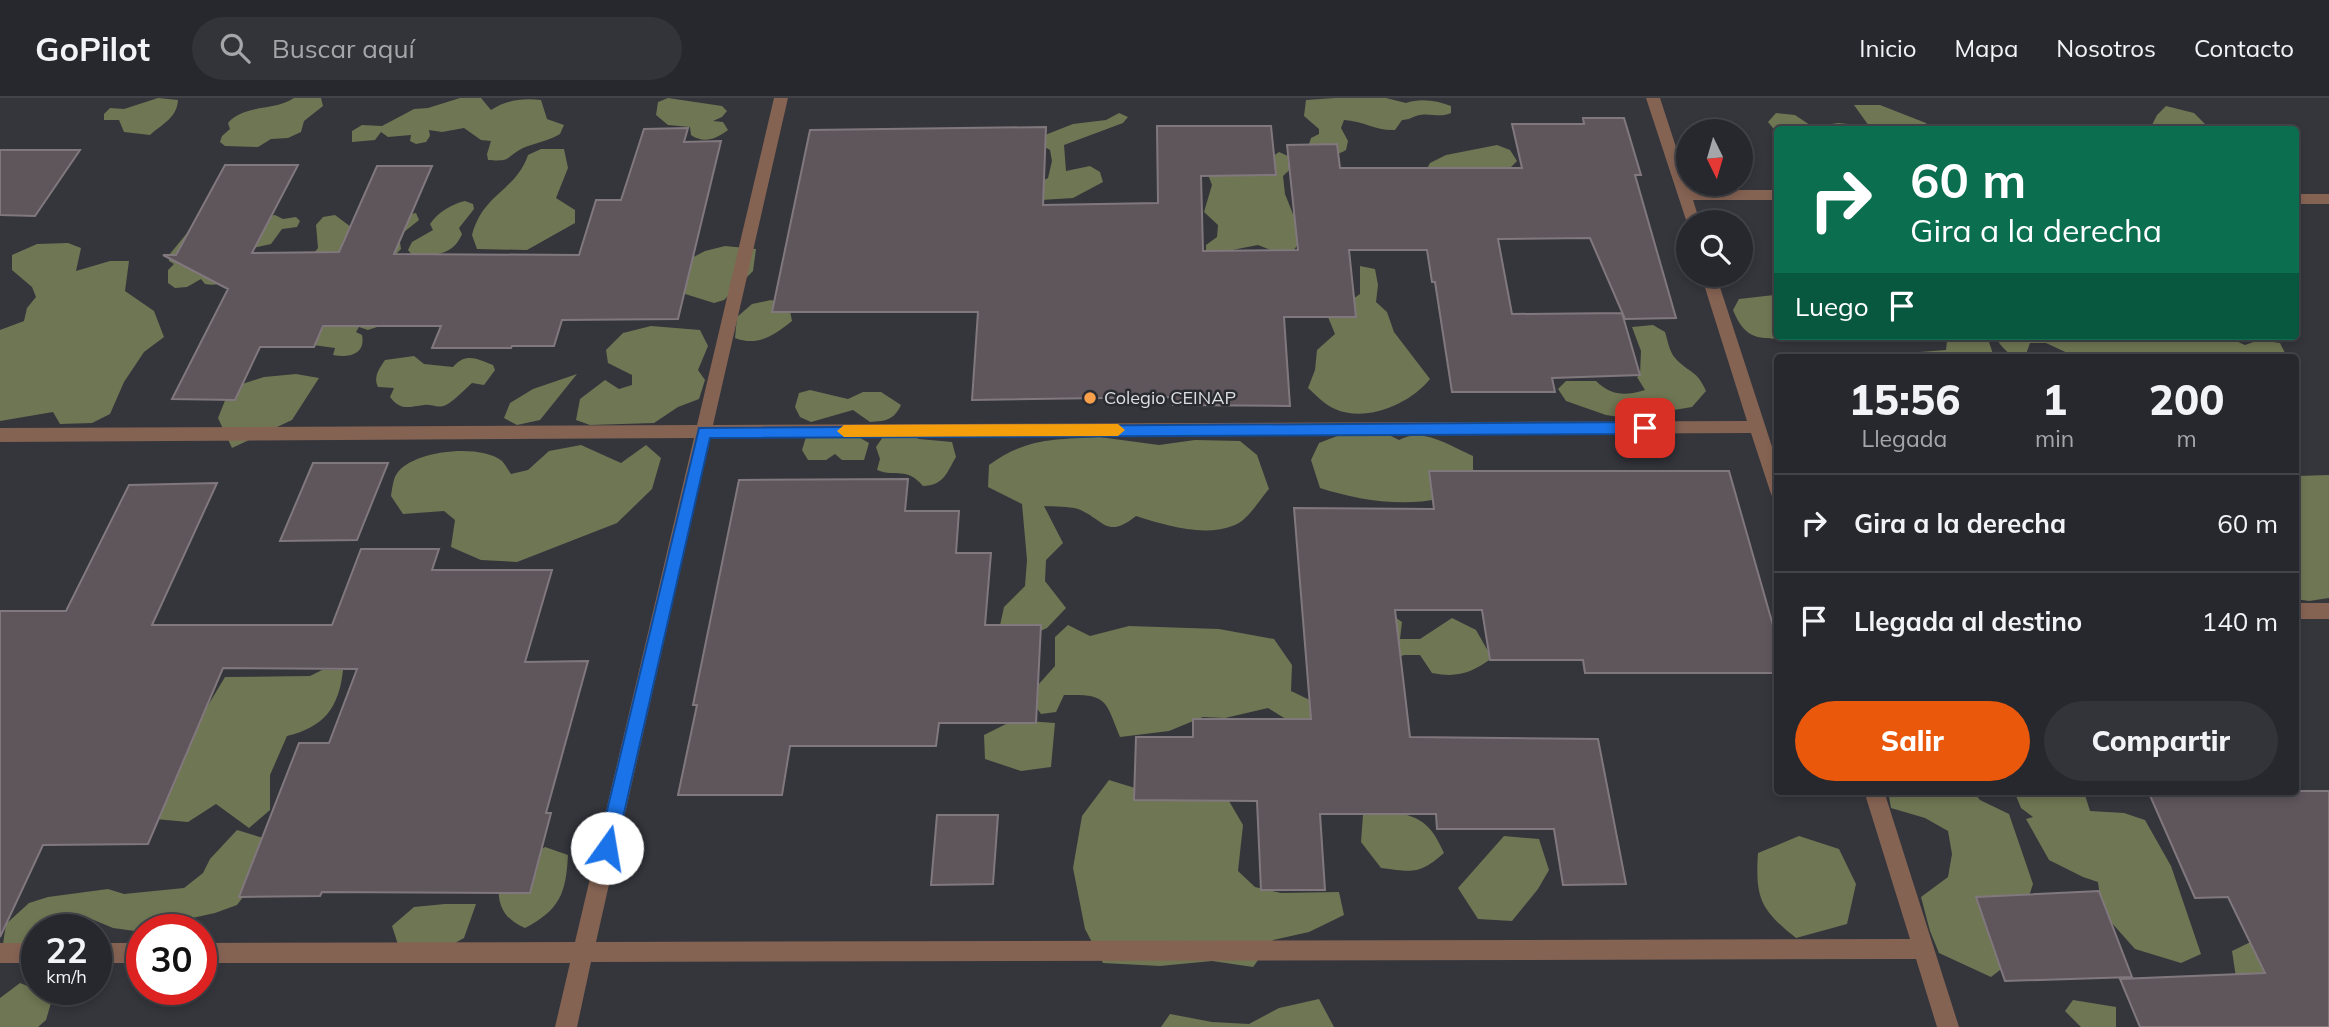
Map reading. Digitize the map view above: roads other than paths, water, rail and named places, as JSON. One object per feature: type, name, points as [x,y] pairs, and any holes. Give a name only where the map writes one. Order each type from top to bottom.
[{"type":"street","points":[[566,1027],[781,98]]},
{"type":"street","points":[[1653,98],[1676,170]]},
{"type":"street","points":[[1754,195],[1774,195]]},
{"type":"street","points":[[2299,199],[2329,200]]},
{"type":"street","points":[[1713,287],[1774,479]]},
{"type":"street","points":[[0,435],[1756,427]]},
{"type":"street","points":[[2299,611],[2329,611]]},
{"type":"street","points":[[1875,795],[1921,949],[1948,1027]]},
{"type":"street","points":[[217,953],[1921,949]]},
{"type":"street","points":[[0,953],[21,953]]},
{"type":"place","name":"Colegio CEINAP","points":[[1090,398]]}]
